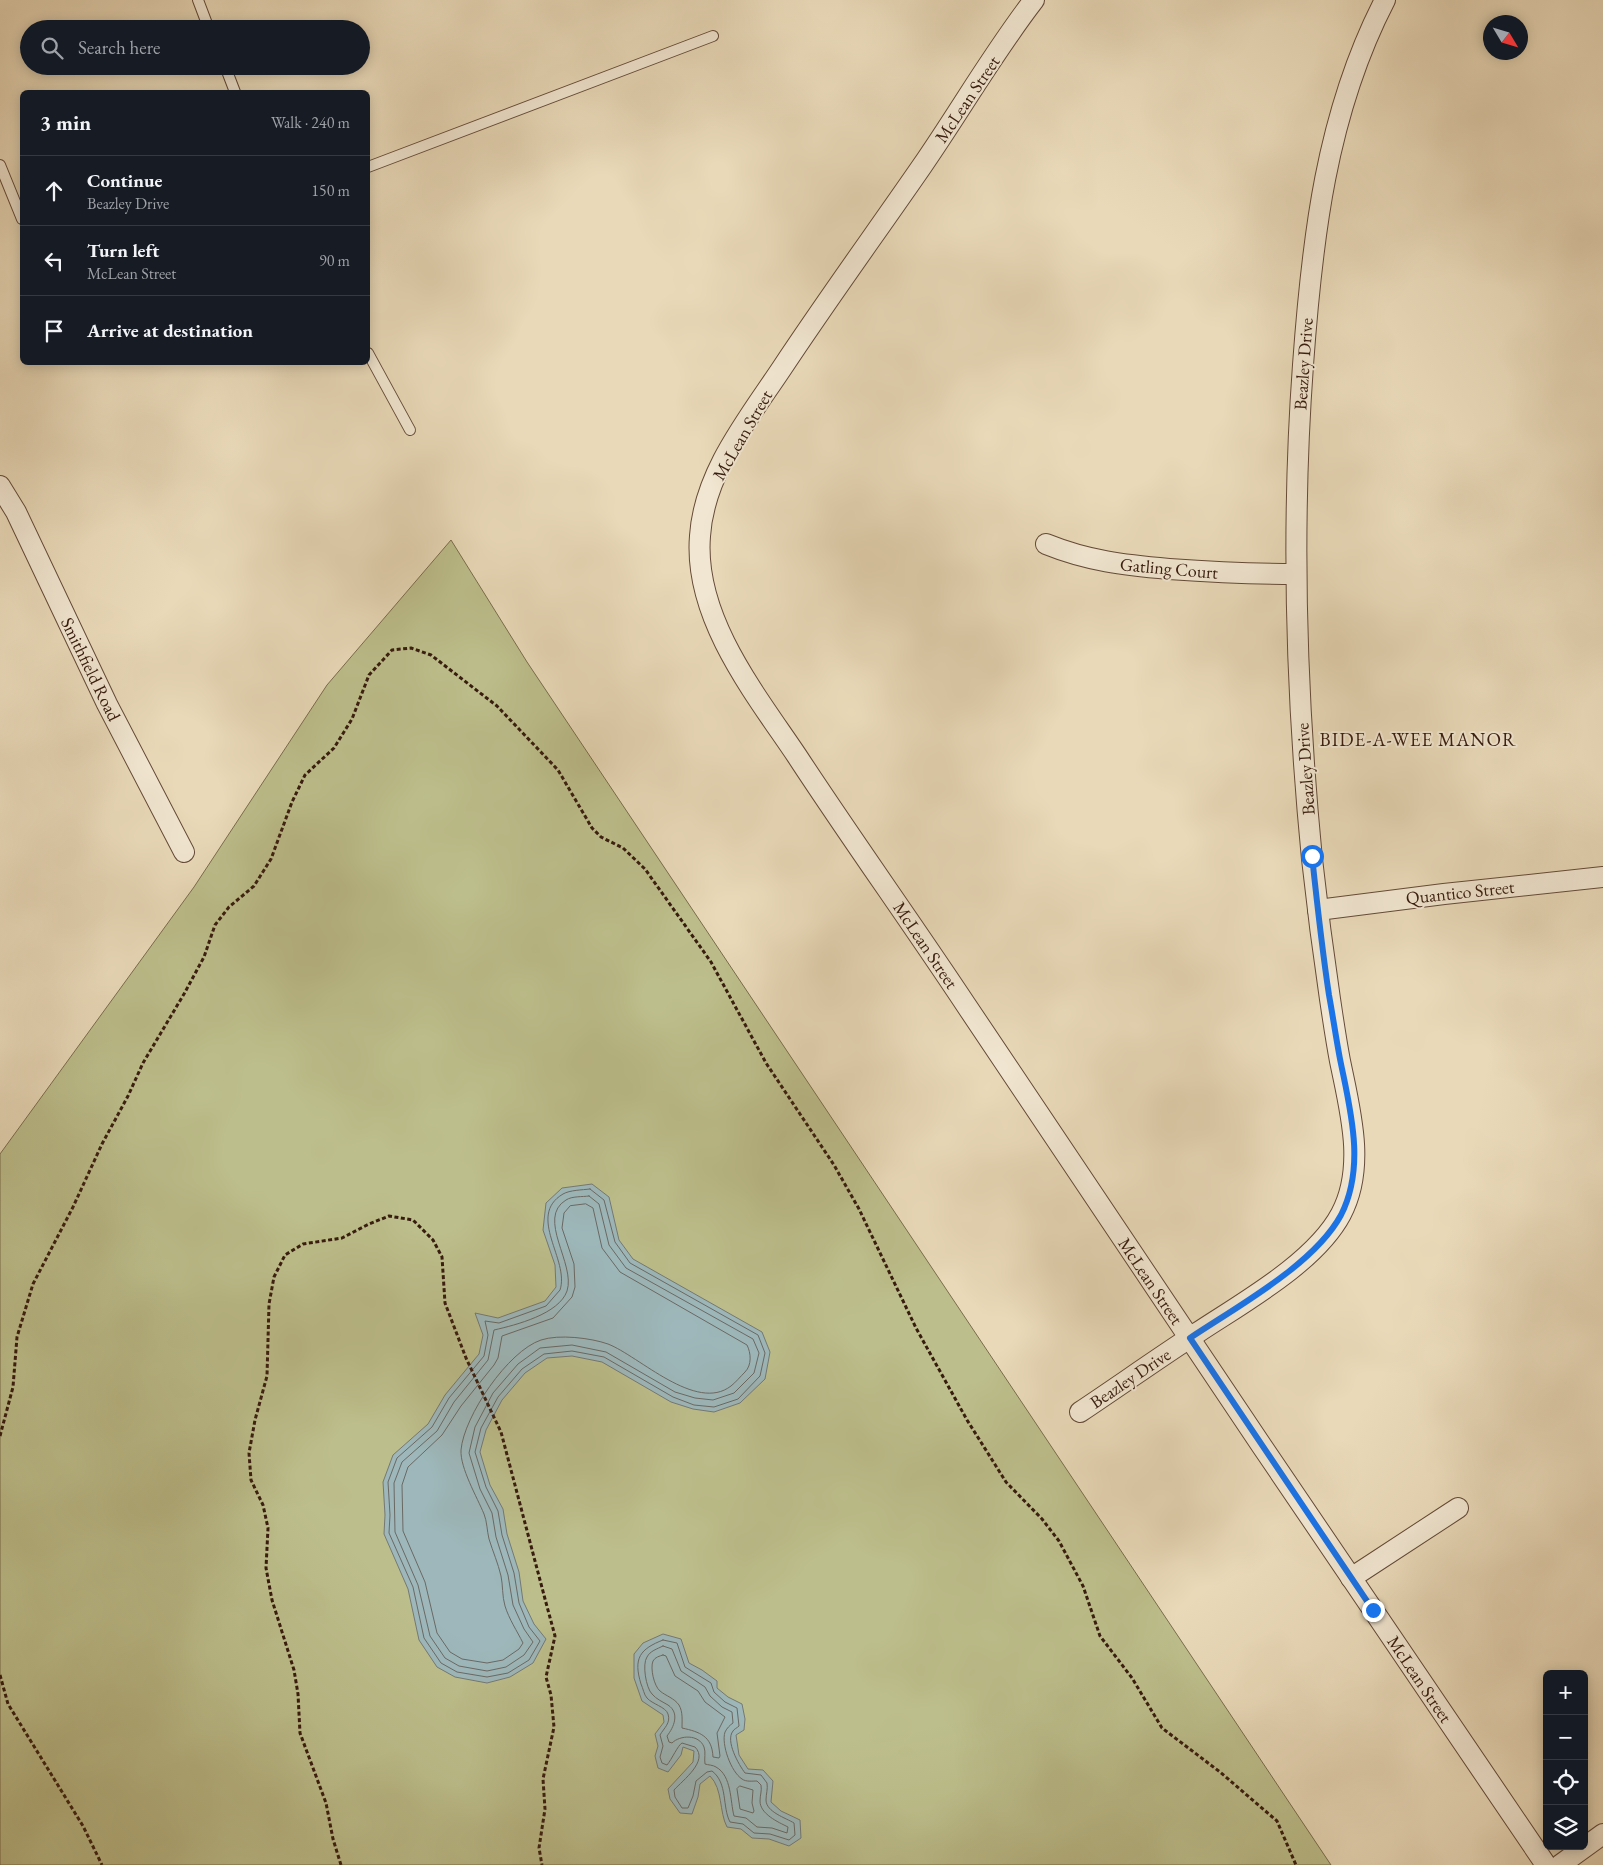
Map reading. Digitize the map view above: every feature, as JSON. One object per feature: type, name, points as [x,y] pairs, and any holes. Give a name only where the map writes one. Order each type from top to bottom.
[{"type":"street","name":"McLean Street","points":[[1034,0],[735,438],[715,478],[704,506],[700,537],[700,568],[708,600],[724,642],[746,680],[1546,1865]]},
{"type":"street","name":"Beazley Drive","points":[[1080,1412],[1274,1282],[1306,1256],[1341,1215],[1350,1190],[1354,1168],[1352,1115],[1340,1058],[1318,910],[1301,719],[1296,574],[1299,424],[1310,277],[1318,216],[1330,155],[1348,88],[1385,0]]},
{"type":"street","name":"Smithfield Road","points":[[0,486],[16,512],[107,704],[184,852]]},
{"type":"street","name":"Gatling Court","points":[[1046,544],[1096,561],[1134,566],[1227,574],[1296,574]]},
{"type":"street","name":"Quantico Street","points":[[1318,910],[1603,877]]},
{"type":"street","points":[[1351,1578],[1458,1508]]},
{"type":"street","points":[[1560,1865],[1603,1834]]},
{"type":"lane","points":[[198,0],[206,20]]},
{"type":"lane","points":[[370,166],[713,36]]},
{"type":"lane","points":[[228,75],[234,90]]},
{"type":"lane","points":[[0,165],[20,214]]},
{"type":"lane","points":[[370,357],[410,430]]},
{"type":"path","points":[[0,1436],[13,1387],[17,1337],[33,1284],[73,1208],[102,1144],[128,1096],[143,1063],[204,957],[215,925],[228,907],[254,886],[271,859],[292,802],[305,776],[334,748],[352,719],[369,675],[392,650],[411,648],[418,650],[431,655],[497,706],[558,770],[592,828],[601,837],[623,848],[645,869],[711,962],[766,1063],[834,1165],[859,1209],[916,1328],[967,1420],[1006,1482],[1042,1519],[1059,1541],[1083,1586],[1100,1636],[1132,1678],[1162,1728],[1220,1772],[1278,1822],[1296,1865]]},
{"type":"path","points":[[341,1865],[332,1839],[326,1803],[300,1733],[298,1694],[294,1670],[272,1600],[266,1568],[268,1528],[263,1505],[251,1480],[249,1453],[255,1420],[267,1376],[269,1304],[274,1277],[285,1256],[303,1244],[342,1238],[390,1216],[413,1220],[433,1240],[442,1258],[445,1303],[466,1358],[501,1432],[555,1636],[546,1677],[554,1727],[543,1779],[545,1809],[539,1848],[542,1865]]},
{"type":"path","points":[[0,1675],[8,1704],[83,1826],[102,1865]]},
{"type":"green space","points":[[451,540],[527,662],[1331,1865],[0,1865],[0,1154],[194,887],[327,685]]},
{"type":"water","points":[[592,1184],[609,1197],[619,1240],[633,1259],[762,1332],[770,1352],[765,1379],[740,1403],[714,1412],[693,1409],[671,1402],[602,1362],[572,1356],[547,1358],[525,1373],[502,1400],[486,1430],[480,1452],[490,1485],[503,1509],[507,1534],[519,1572],[523,1601],[534,1624],[546,1639],[533,1663],[510,1677],[487,1683],[455,1677],[437,1667],[419,1640],[408,1589],[384,1534],[383,1482],[393,1455],[428,1424],[445,1395],[479,1354],[483,1335],[475,1313],[498,1318],[545,1301],[556,1287],[555,1265],[543,1230],[546,1203],[562,1188]]},
{"type":"water","points":[[663,1634],[681,1639],[689,1663],[717,1681],[717,1688],[728,1697],[742,1704],[745,1719],[744,1730],[736,1735],[739,1755],[748,1769],[763,1770],[773,1781],[771,1802],[781,1811],[800,1820],[801,1838],[789,1846],[769,1839],[752,1838],[741,1829],[727,1827],[717,1787],[710,1776],[700,1784],[692,1814],[680,1813],[670,1799],[668,1789],[693,1762],[694,1751],[683,1747],[681,1755],[668,1772],[658,1768],[655,1756],[658,1746],[655,1734],[664,1722],[663,1715],[642,1701],[634,1678],[634,1654],[643,1643]]},
{"type":"district","name":"BIDE-A-WEE MANOR","points":[[1418,739]]},
{"type":"route","points":[[1312,856],[1329,994],[1352,1115],[1354,1168],[1350,1190],[1341,1215],[1306,1256],[1274,1282],[1190,1338],[1373,1610]]}]
